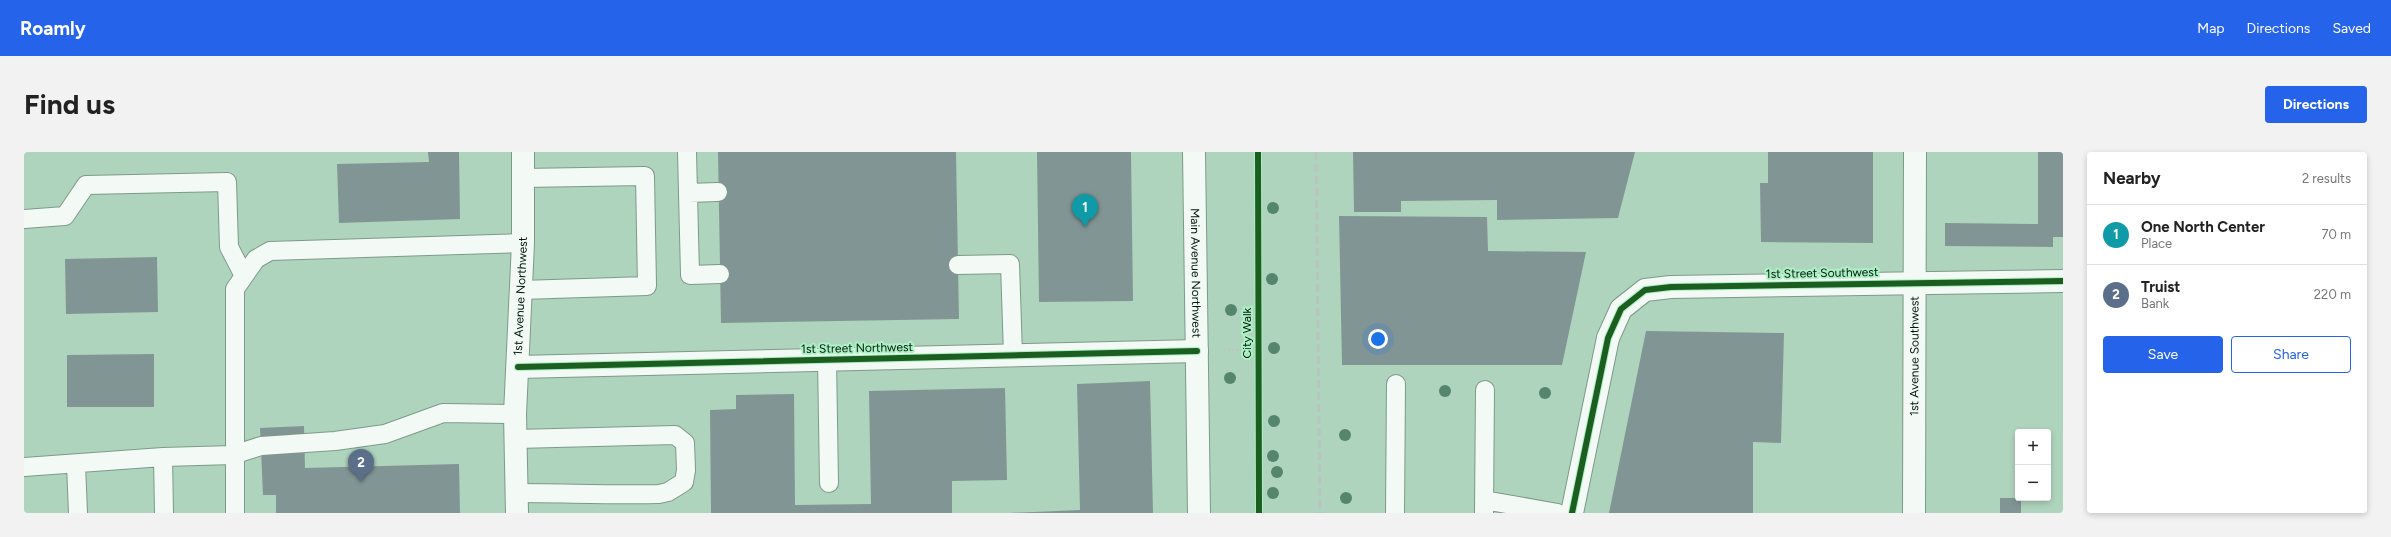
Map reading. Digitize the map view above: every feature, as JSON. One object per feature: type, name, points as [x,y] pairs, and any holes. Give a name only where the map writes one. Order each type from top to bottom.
[{"type":"street","name":"1st Avenue Northwest","points":[[517,503],[515,414],[523,243],[523,152]]},
{"type":"street","name":"Main Avenue Northwest","points":[[1194,152],[1199,513]]},
{"type":"street","name":"1st Avenue Southwest","points":[[1914,513],[1916,281],[1915,152]]},
{"type":"street","name":"1st Street Southwest","points":[[1572,513],[1608,338],[1621,309],[1645,290],[1671,287],[1916,281],[2063,281]]},
{"type":"street","name":"1st Street Northwest","points":[[518,367],[1197,351]]},
{"type":"lane","points":[[687,152],[690,275],[720,274]]},
{"type":"lane","points":[[521,290],[647,286],[645,176],[523,178]]},
{"type":"lane","points":[[24,219],[65,216],[86,185],[227,182],[229,247],[244,276]]},
{"type":"lane","points":[[688,194],[718,192]]},
{"type":"lane","points":[[235,513],[233,455],[235,289],[256,259],[270,251],[523,243]]},
{"type":"lane","points":[[958,265],[1010,264],[1013,355]]},
{"type":"lane","points":[[827,359],[829,483]]},
{"type":"lane","points":[[1395,513],[1396,384]]},
{"type":"lane","points":[[1485,390],[1484,507],[1558,513]]},
{"type":"lane","points":[[24,468],[163,457],[233,455],[261,446],[336,441],[385,434],[443,413],[515,414]]},
{"type":"lane","points":[[516,439],[675,436],[685,443],[686,470],[684,482],[668,492],[595,496],[566,493],[517,503]]},
{"type":"lane","points":[[163,457],[164,513]]},
{"type":"lane","points":[[76,464],[78,513]]},
{"type":"path","points":[[1221,350],[1258,349]]},
{"type":"building","points":[[428,152],[459,152],[460,219],[339,223],[337,164],[429,162]]},
{"type":"building","points":[[718,152],[956,152],[959,319],[721,323]]},
{"type":"building","points":[[1037,152],[1131,152],[1133,301],[1039,302]]},
{"type":"building","points":[[1353,152],[1635,152],[1618,218],[1497,220],[1497,200],[1401,201],[1401,212],[1354,212]]},
{"type":"building","points":[[1768,152],[1873,152],[1873,243],[1761,242],[1760,183],[1768,183]]},
{"type":"building","points":[[2038,152],[2063,152],[2063,237],[2053,237],[2053,247],[1945,246],[1945,223],[2038,224]]},
{"type":"building","points":[[1339,216],[1487,217],[1488,251],[1586,252],[1562,365],[1342,365]]},
{"type":"building","points":[[157,257],[158,312],[66,314],[65,259]]},
{"type":"building","points":[[1646,331],[1784,333],[1781,443],[1753,442],[1753,513],[1609,513]]},
{"type":"building","points":[[154,354],[154,407],[67,407],[67,355]]},
{"type":"building","points":[[1150,381],[1153,513],[1009,513],[1080,510],[1077,384]]},
{"type":"building","points":[[1005,388],[1007,480],[952,481],[952,513],[711,513],[710,410],[736,409],[736,395],[794,394],[795,505],[871,504],[869,391]]},
{"type":"building","points":[[304,426],[305,468],[459,464],[460,513],[276,513],[276,495],[263,495],[260,428]]},
{"type":"building","points":[[2000,498],[2015,498],[2015,501],[2021,501],[2021,513],[2000,513]]},
{"type":"railway","points":[[1316,152],[1320,513]]},
{"type":"cycle path","name":"City Walk","points":[[1258,152],[1259,513]]},
{"type":"cycle path","points":[[1572,513],[1608,338],[1621,309],[1645,290],[1671,287],[2063,281]]},
{"type":"cycle path","points":[[518,367],[1197,351]]},
{"type":"place","name":"One North Center","points":[[1085,227]]},
{"type":"place","name":"Truist","points":[[361,482]]}]
